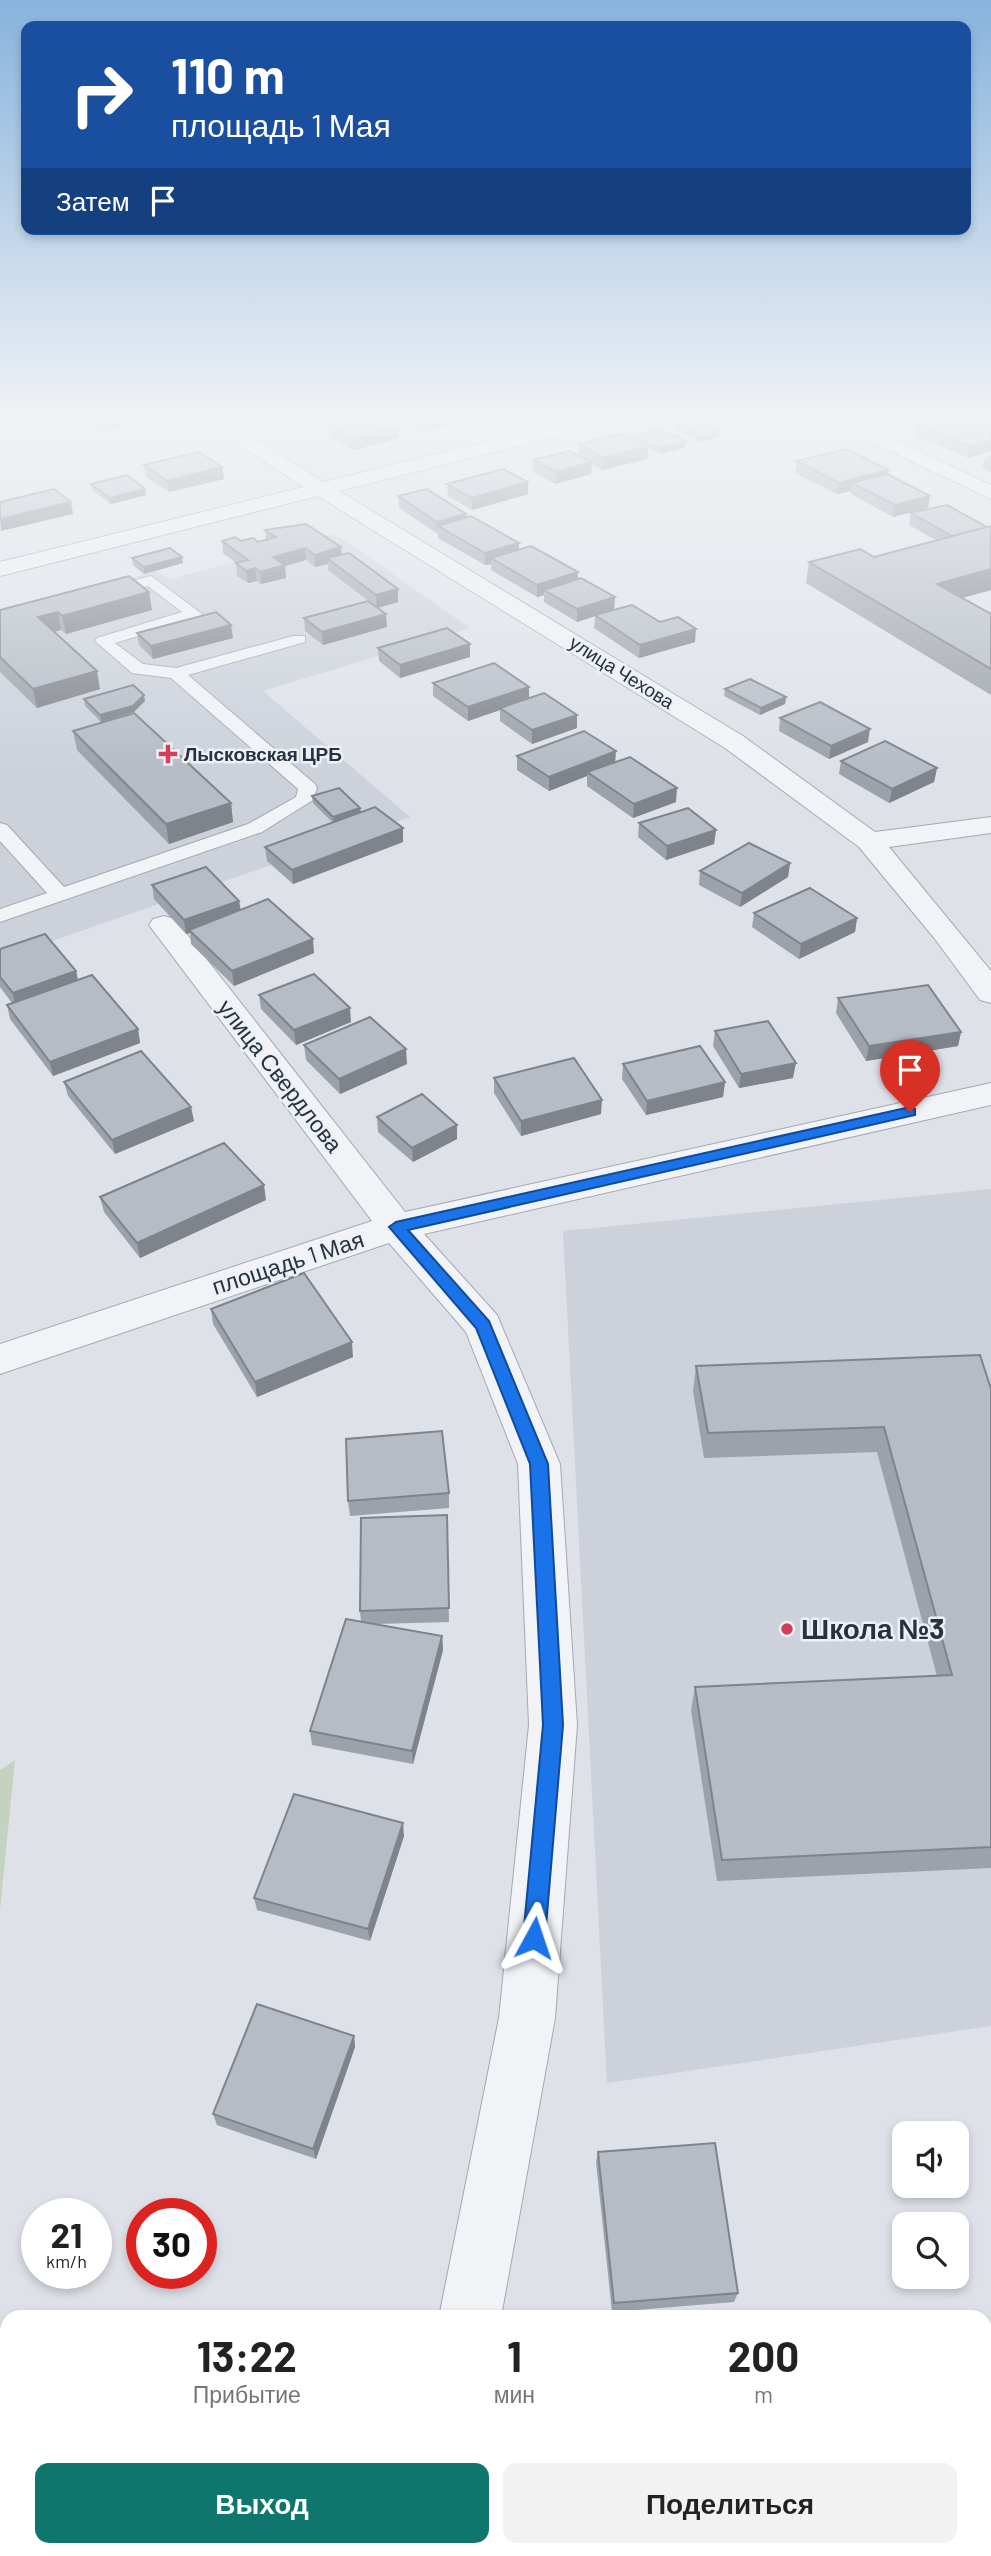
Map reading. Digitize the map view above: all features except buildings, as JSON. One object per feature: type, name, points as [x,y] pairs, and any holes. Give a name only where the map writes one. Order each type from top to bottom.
[{"type":"street","points":[[0,569],[144,533]]},
{"type":"street","name":"улица Чехова","points":[[394,533],[734,743],[869,841],[946,932],[991,993]]},
{"type":"street","points":[[869,841],[991,825]]},
{"type":"street","name":"улица Свердлова","points":[[164,925],[396,1227],[483,1325],[539,1464],[553,1725],[527,2018],[471,2310]]},
{"type":"street","name":"площадь 1 Мая","points":[[0,1359],[396,1227],[991,1094]]},
{"type":"lane","points":[[88,597],[151,581],[194,614],[103,641],[138,669],[176,673],[299,639]]},
{"type":"lane","points":[[0,916],[255,828],[304,800],[308,788],[176,673]]},
{"type":"lane","points":[[0,829],[61,896]]},
{"type":"shaded area","name":"Лысковская ЦРБ","points":[[336,534],[470,628],[263,691],[410,817],[0,959],[0,614],[157,571],[171,579]]},
{"type":"shaded area","name":"Школа №3","points":[[991,1189],[991,2026],[607,2083],[563,1231]]},
{"type":"green space","points":[[15,1760],[0,1910],[0,1770]]},
{"type":"place","name":"Лысковская ЦРБ","points":[[168,754]]},
{"type":"place","name":"Школа №3","points":[[787,1629]]},
{"type":"route","points":[[534,1938],[553,1725],[539,1464],[483,1325],[396,1227],[910,1112]]}]
